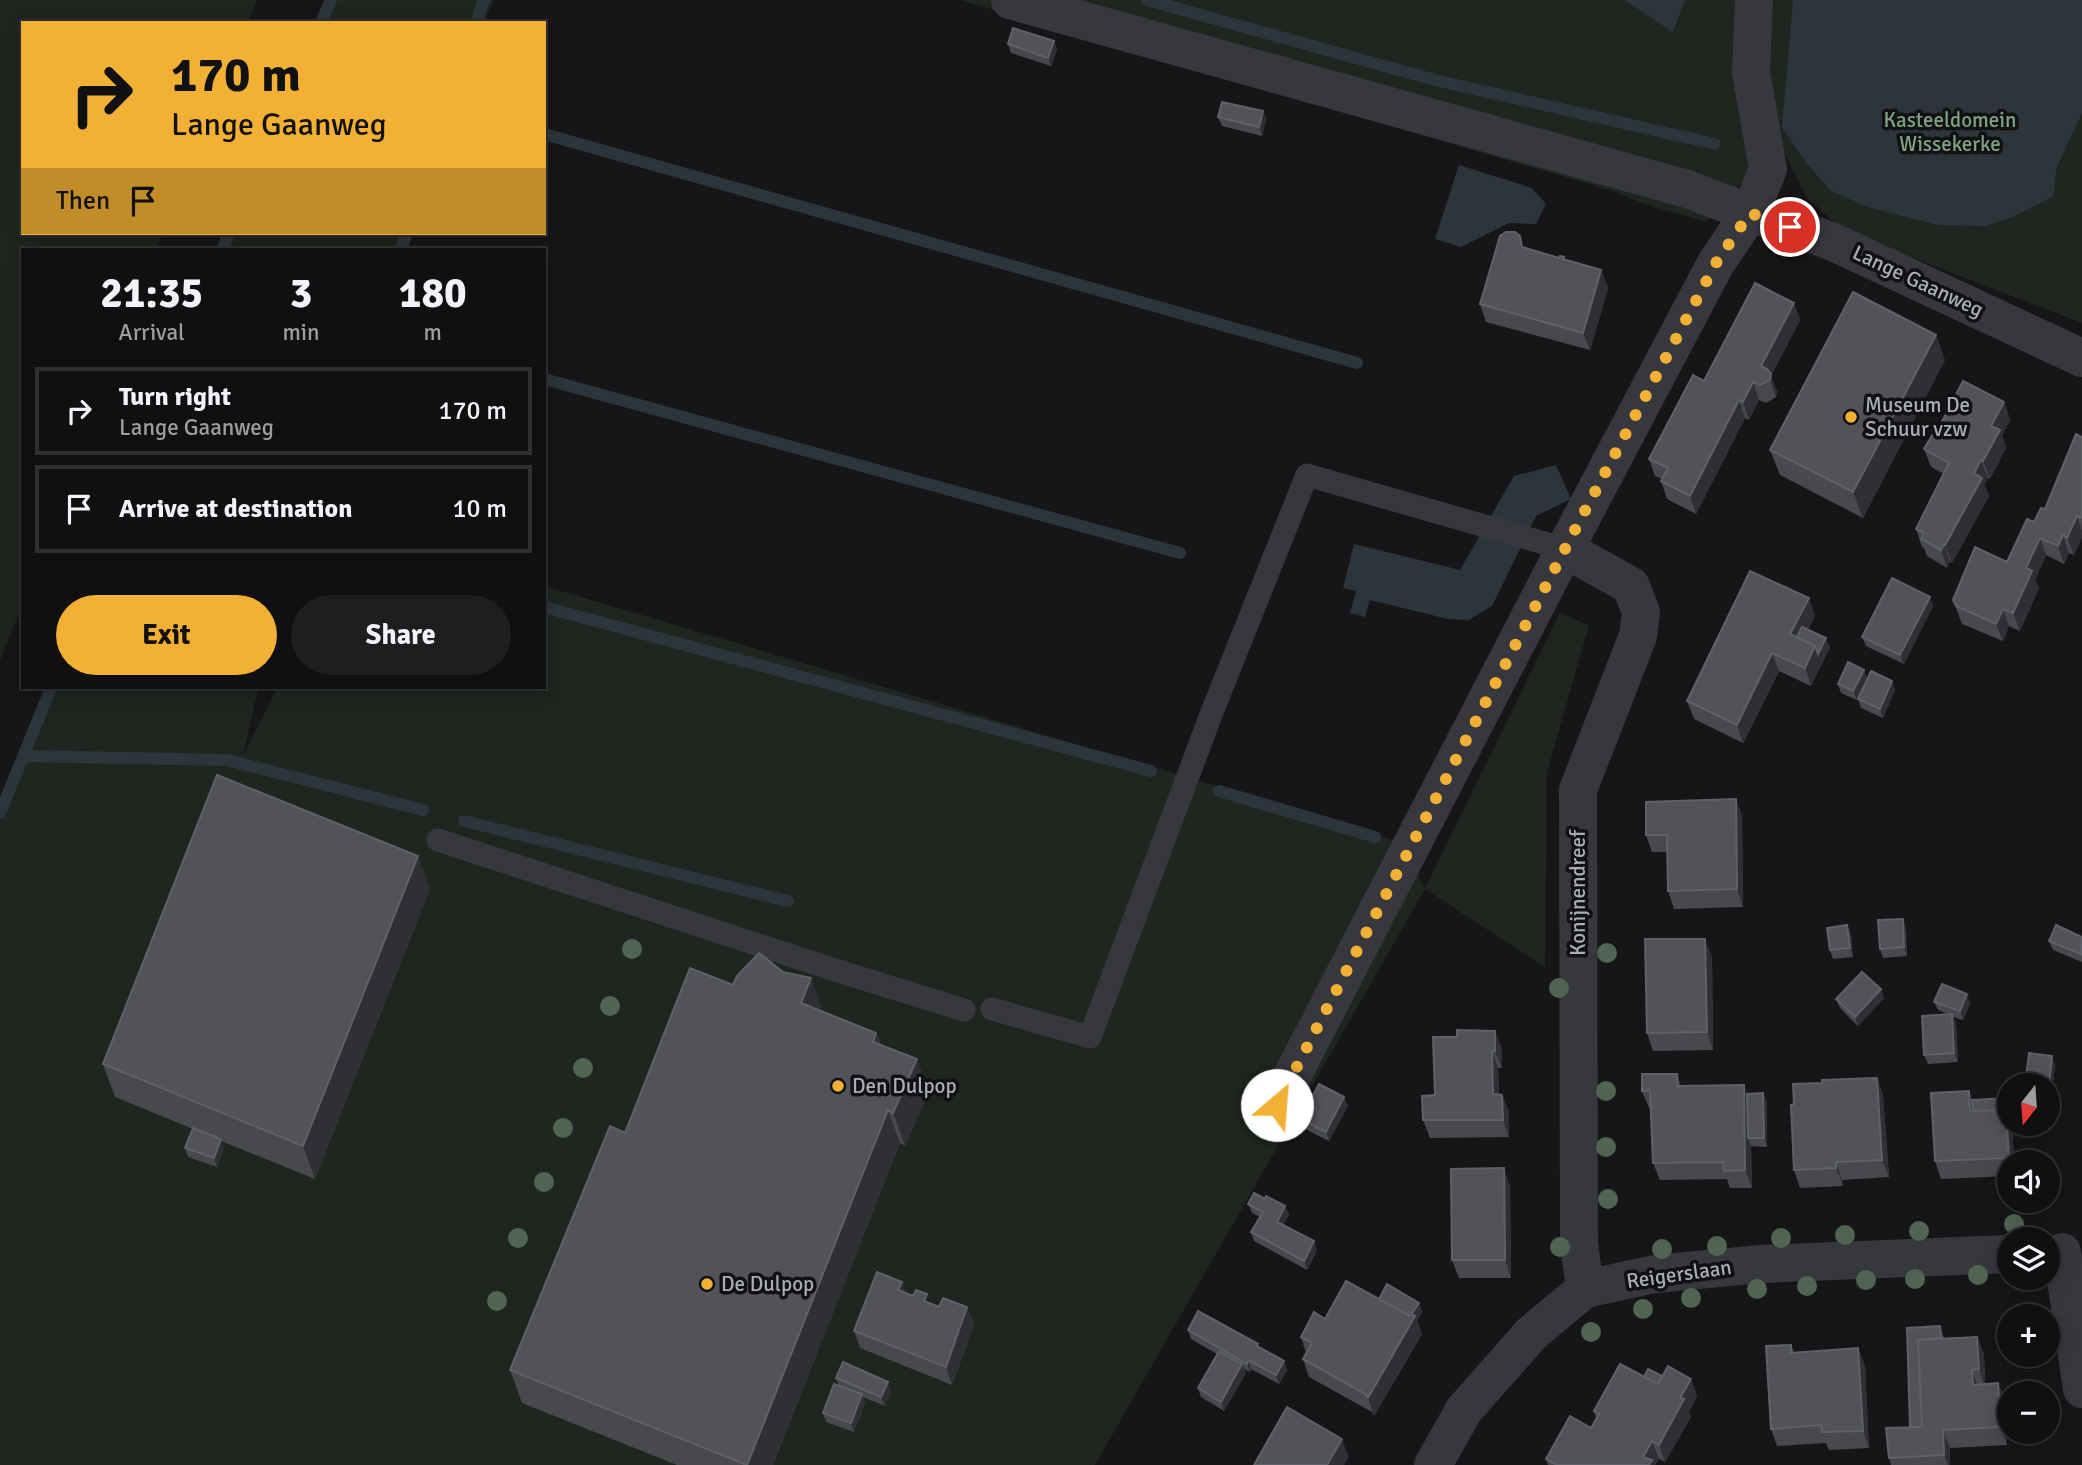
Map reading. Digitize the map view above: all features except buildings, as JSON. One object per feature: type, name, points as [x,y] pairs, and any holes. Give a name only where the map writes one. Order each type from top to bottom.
[{"type":"street","name":"Lange Gaanweg","points":[[1010,0],[1688,188],[1831,241],[2082,358]]},
{"type":"street","points":[[1277,1105],[1716,263],[1750,213],[1768,169],[1751,72],[1754,0]]},
{"type":"street","name":"Konijnendreef","points":[[1565,549],[1631,586],[1641,612],[1638,636],[1578,790],[1578,1243],[1586,1289]]},
{"type":"street","points":[[2064,1250],[2082,1389]]},
{"type":"street","name":"Reigerslaan","points":[[1433,1465],[1464,1410],[1531,1334],[1586,1289],[1655,1274],[1761,1264],[1997,1254]]},
{"type":"lane","points":[[992,1009],[1090,1037],[1212,712],[1307,475],[1565,549]]},
{"type":"lane","points":[[438,840],[964,1010]]},
{"type":"green space","points":[[0,0],[257,0],[249,21],[21,21],[21,235],[162,235],[157,248],[21,248],[21,609],[0,660]]},
{"type":"green space","points":[[331,0],[494,0],[485,21],[322,21]]},
{"type":"green space","points":[[960,0],[1624,0],[1673,31],[1685,0],[2082,0],[2082,323],[1845,232],[1807,198],[1779,142],[1706,222],[1609,190]]},
{"type":"green space","points":[[228,235],[406,235],[402,248],[223,248]]},
{"type":"green space","points":[[546,587],[1400,842],[1425,888],[1560,613],[1589,625],[1547,773],[1545,967],[1425,889],[1095,1465],[0,1465],[0,813],[51,689],[258,689],[243,756],[276,689],[546,689]]},
{"type":"shaded area","points":[[1624,0],[1685,0],[1673,32]]},
{"type":"shaded area","name":"Kasteeldomein Wissekerke","points":[[1793,0],[2082,0],[2082,113],[2056,169],[2054,196],[2015,216],[1986,226],[1938,225],[1868,207],[1831,191],[1808,165],[1782,128]]},
{"type":"shaded area","points":[[1459,165],[1532,188],[1546,204],[1536,224],[1509,223],[1461,247],[1435,239]]},
{"type":"shaded area","points":[[1556,465],[1571,499],[1536,516],[1492,606],[1469,620],[1448,619],[1370,600],[1365,617],[1350,613],[1356,591],[1343,588],[1354,544],[1460,570],[1514,476]]},
{"type":"waterway","points":[[322,21],[331,0]]},
{"type":"waterway","points":[[477,21],[484,0]]},
{"type":"waterway","points":[[1147,0],[1435,80],[1715,144]]},
{"type":"waterway","points":[[546,135],[1357,363]]},
{"type":"waterway","points":[[223,248],[228,235]]},
{"type":"waterway","points":[[402,248],[406,235]]},
{"type":"waterway","points":[[546,380],[1180,553]]},
{"type":"waterway","points":[[546,608],[1151,771]]},
{"type":"waterway","points":[[0,813],[51,689]]},
{"type":"waterway","points":[[23,756],[227,760],[423,810]]},
{"type":"waterway","points":[[1219,791],[1375,837]]},
{"type":"waterway","points":[[464,821],[788,901]]},
{"type":"place","name":"Museum De Schuur vzw","points":[[1851,417]]},
{"type":"place","name":"Den Dulpop","points":[[838,1086]]},
{"type":"place","name":"De Dulpop","points":[[707,1284]]},
{"type":"route","points":[[1277,1105],[1716,263],[1750,213],[1790,227]]}]
